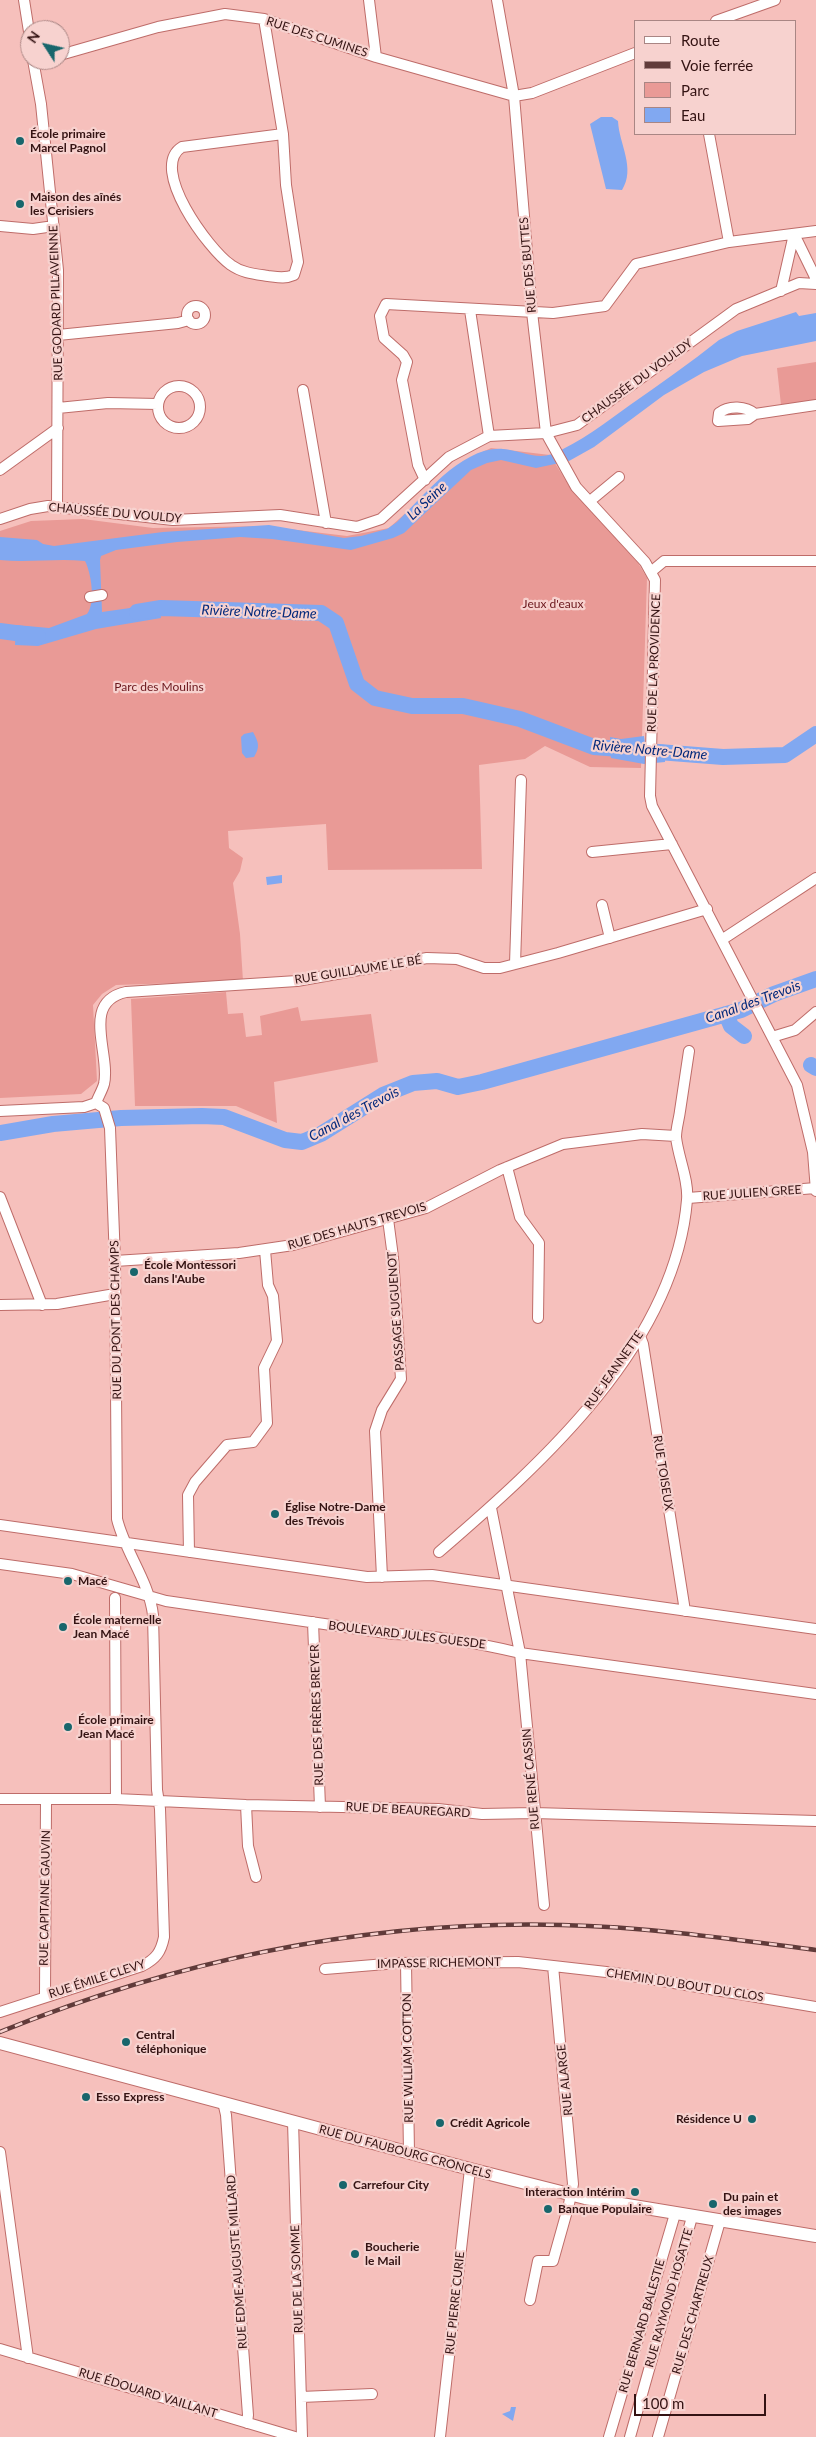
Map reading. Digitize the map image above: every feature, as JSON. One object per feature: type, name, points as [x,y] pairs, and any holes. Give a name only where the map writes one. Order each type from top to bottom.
[{"type":"main road","name":"RUE DU FAUBOURG CRONCELS","points":[[0,2043],[572,2195],[692,2217],[816,2236]]},
{"type":"street","points":[[24,0],[27,20]]},
{"type":"street","points":[[369,0],[376,57]]},
{"type":"street","name":"RUE DES BUTTES","points":[[497,0],[514,96],[532,312],[546,433]]},
{"type":"street","points":[[719,20],[775,0]]},
{"type":"street","name":"RUE DES CUMINES","points":[[70,52],[158,27],[225,14],[264,19],[376,57],[514,96]]},
{"type":"street","points":[[264,19],[283,134],[286,185],[298,262],[294,275],[288,278],[247,273],[232,266],[222,258],[187,211],[173,183],[171,159],[174,152],[182,147],[283,134]]},
{"type":"street","points":[[514,96],[532,93],[634,53]]},
{"type":"street","name":"RUE GODARD PILLAVEINNE","points":[[37,70],[58,270],[57,507]]},
{"type":"street","points":[[709,135],[729,242]]},
{"type":"street","points":[[0,226],[33,229],[54,226]]},
{"type":"street","points":[[425,480],[418,465],[402,380],[407,362],[403,355],[384,338],[380,316],[382,308],[386,304],[553,313],[604,306],[636,264],[729,242],[816,231]]},
{"type":"street","points":[[794,234],[816,279]]},
{"type":"street","points":[[781,291],[794,234]]},
{"type":"street","name":"CHAUSSÉE DU VOULDY","points":[[0,519],[30,509],[57,507],[173,520],[268,515],[357,527],[369,524],[392,510],[449,457],[489,436],[546,433],[577,425],[736,310],[799,283],[816,284]]},
{"type":"street","points":[[470,310],[489,436]]},
{"type":"street","points":[[58,335],[189,320]]},
{"type":"street","points":[[182,386],[194,392],[198,397],[199,411],[192,423],[179,428],[166,423],[161,418],[158,404],[160,398],[169,388],[182,386]]},
{"type":"street","points":[[304,390],[326,523]]},
{"type":"street","points":[[58,408],[108,403],[158,404]]},
{"type":"street","points":[[755,414],[816,405]]},
{"type":"street","points":[[0,470],[58,428]]},
{"type":"street","points":[[546,433],[576,487],[652,570],[664,562],[816,561]]},
{"type":"street","points":[[590,501],[619,477]]},
{"type":"street","name":"RUE DE LA PROVIDENCE","points":[[652,570],[656,590],[650,796],[652,806],[723,939],[747,991],[797,1085],[812,1152],[816,1189]]},
{"type":"street","points":[[90,597],[102,595]]},
{"type":"street","points":[[515,964],[521,780]]},
{"type":"street","points":[[592,852],[672,844]]},
{"type":"street","points":[[723,939],[816,878]]},
{"type":"street","points":[[602,905],[610,938]]},
{"type":"street","name":"RUE GUILLAUME LE BÉ","points":[[100,1105],[104,1084],[100,1014],[106,1002],[114,995],[126,992],[297,980],[427,958],[457,959],[484,968],[515,964],[707,909]]},
{"type":"street","points":[[772,1038],[795,1030],[816,1012]]},
{"type":"street","name":"RUE JEANNETTE","points":[[439,1552],[491,1508],[568,1433],[640,1336],[667,1285],[682,1238],[688,1198],[676,1136],[689,1051]]},
{"type":"street","points":[[0,1111],[100,1105]]},
{"type":"street","name":"RUE DU PONT DES CHAMPS","points":[[100,1105],[110,1128],[115,1261],[118,1519],[124,1542],[151,1598]]},
{"type":"street","name":"RUE DES HAUTS TREVOIS","points":[[115,1261],[265,1250],[292,1245],[426,1208],[507,1167],[563,1144],[642,1134],[676,1136]]},
{"type":"street","points":[[507,1167],[520,1217],[539,1243],[538,1318]]},
{"type":"street","name":"RUE JULIEN GREE","points":[[688,1198],[816,1189]]},
{"type":"street","points":[[0,1197],[42,1305]]},
{"type":"street","name":"PASSAGE SUGUENOT","points":[[382,1577],[375,1431],[382,1410],[401,1379],[394,1257],[388,1219]]},
{"type":"street","points":[[189,1552],[188,1495],[195,1482],[227,1445],[253,1442],[267,1423],[264,1368],[277,1341],[273,1296],[268,1285],[265,1250]]},
{"type":"street","points":[[0,1305],[42,1305],[115,1294]]},
{"type":"street","name":"RUE TOISEUX","points":[[640,1336],[643,1344],[685,1611]]},
{"type":"street","name":"RUE RENÉ CASSIN","points":[[491,1508],[520,1653],[544,1905]]},
{"type":"street","points":[[0,1524],[366,1577],[425,1574],[816,1629]]},
{"type":"street","name":"BOULEVARD JULES GUESDE","points":[[0,1564],[72,1574],[140,1592],[151,1598],[393,1634],[416,1634],[478,1642],[520,1653],[816,1694]]},
{"type":"street","points":[[115,1598],[116,1799]]},
{"type":"street","name":"RUE ÉMILE CLEVY","points":[[0,2012],[142,1966],[155,1959],[162,1948],[164,1937],[160,1809],[157,1801],[154,1619],[151,1598]]},
{"type":"street","name":"RUE DES FRÈRES BREYER","points":[[313,1622],[320,1807]]},
{"type":"street","name":"RUE DE BEAUREGARD","points":[[0,1799],[116,1799],[246,1805],[438,1809],[482,1814],[534,1813],[816,1821]]},
{"type":"street","name":"RUE CAPITAINE GAUVIN","points":[[45,1996],[46,1800]]},
{"type":"street","points":[[246,1805],[248,1846],[256,1877]]},
{"type":"street","name":"IMPASSE RICHEMONT","points":[[325,1968],[406,1963],[518,1962],[553,1966]]},
{"type":"street","name":"RUE WILLIAM COTTON","points":[[406,1963],[409,2153]]},
{"type":"street","name":"CHEMIN DU BOUT DU CLOS","points":[[553,1966],[615,1973],[816,2006]]},
{"type":"street","name":"RUE ALARGE","points":[[530,2300],[538,2261],[553,2260],[572,2195],[570,2142],[553,1966]]},
{"type":"street","name":"RUE EDME-AUGUSTE MILLARD","points":[[223,2102],[230,2165],[248,2415],[247,2423]]},
{"type":"street","name":"RUE DE LA SOMME","points":[[293,2122],[302,2437]]},
{"type":"street","points":[[0,2152],[28,2358]]},
{"type":"street","name":"RUE PIERRE CURIE","points":[[440,2437],[470,2169]]},
{"type":"street","name":"RUE BERNARD BALESTIE","points":[[609,2437],[675,2214]]},
{"type":"street","name":"RUE RAYMOND HOSATTE","points":[[630,2437],[692,2217]]},
{"type":"street","name":"RUE DES CHARTREUX","points":[[658,2437],[720,2221]]},
{"type":"street","name":"RUE ÉDOUARD VAILLANT","points":[[0,2349],[295,2437]]},
{"type":"street","points":[[301,2397],[372,2394]]},
{"type":"green space","points":[[816,362],[816,400],[781,405],[777,368]]},
{"type":"green space","name":"Parc des Moulins","points":[[491,448],[550,455],[569,486],[638,563],[647,578],[641,768],[590,767],[545,746],[525,759],[479,765],[482,869],[328,870],[326,824],[228,831],[229,848],[243,858],[240,871],[233,883],[240,934],[243,981],[116,985],[102,994],[93,1005],[97,1081],[81,1094],[0,1098],[0,531],[31,521],[83,519],[153,528],[264,526],[347,536],[389,528],[462,462]]},
{"type":"green space","points":[[226,992],[228,1014],[243,1013],[246,1037],[262,1035],[260,1016],[298,1007],[301,1021],[371,1014],[378,1062],[274,1082],[277,1123],[236,1106],[135,1106],[131,999]]},
{"type":"water","points":[[601,117],[612,117],[618,121],[627,165],[626,182],[622,190],[606,189],[590,124]]},
{"type":"water","name":"La Seine","points":[[796,312],[799,316],[816,313],[816,341],[742,356],[704,372],[664,395],[594,447],[569,461],[536,468],[501,460],[487,463],[471,470],[404,533],[393,538],[351,550],[272,539],[240,537],[177,542],[116,550],[101,556],[100,560],[102,612],[158,604],[161,618],[96,629],[38,646],[15,645],[16,625],[49,628],[87,614],[90,609],[92,595],[91,580],[85,561],[0,560],[0,537],[37,540],[43,544],[54,546],[163,532],[269,525],[344,538],[361,536],[387,529],[397,522],[445,475],[473,455],[488,450],[503,449],[540,456],[552,454],[592,432],[719,340],[737,331]]},
{"type":"water","points":[[253,732],[258,742],[258,748],[254,757],[246,758],[242,753],[241,737],[244,734]]},
{"type":"water","points":[[644,736],[645,743],[666,745],[665,762],[644,764],[611,758],[610,737],[621,739]]},
{"type":"water","points":[[282,875],[282,883],[267,885],[266,877]]},
{"type":"water","points":[[511,2407],[516,2407],[513,2421],[502,2414],[510,2411]]},
{"type":"waterway","name":"Rivière Notre-Dame","points":[[137,612],[161,608],[321,613],[336,623],[357,684],[375,698],[412,706],[463,706],[520,719],[594,747],[723,757],[785,755],[816,734]]},
{"type":"waterway","name":"Rivière Notre-Dame","points":[[0,631],[38,636]]},
{"type":"waterway","name":"Canal des Trevois","points":[[0,1133],[53,1124],[121,1118],[202,1116],[224,1117],[285,1140],[302,1142],[321,1134],[383,1095],[413,1083],[437,1081],[458,1087],[482,1082],[741,1010],[774,994],[816,979]]},
{"type":"waterway","points":[[726,1014],[731,1026],[744,1036]]},
{"type":"waterway","points":[[811,1065],[816,1068]]},
{"type":"railway","points":[[0,2032],[136,1984],[206,1965],[276,1950],[418,1929],[490,1925],[594,1926],[690,1934],[816,1950]]},
{"type":"place","name":"École primaire Marcel Pagnol","points":[[20,141]]},
{"type":"place","name":"Maison des aînés les Cerisiers","points":[[20,204]]},
{"type":"place","name":"École Montessori dans l'Aube","points":[[134,1272]]},
{"type":"place","name":"Église Notre-Dame des Trévois","points":[[275,1514]]},
{"type":"place","name":"Macé","points":[[68,1581]]},
{"type":"place","name":"École maternelle Jean Macé","points":[[63,1627]]},
{"type":"place","name":"École primaire Jean Macé","points":[[68,1727]]},
{"type":"place","name":"Central téléphonique","points":[[126,2042]]},
{"type":"place","name":"Esso Express","points":[[86,2097]]},
{"type":"place","name":"Résidence U","points":[[752,2119]]},
{"type":"place","name":"Crédit Agricole","points":[[440,2123]]},
{"type":"place","name":"Carrefour City","points":[[343,2185]]},
{"type":"place","name":"Interaction Intérim","points":[[635,2192]]},
{"type":"place","name":"Du pain et des images","points":[[713,2204]]},
{"type":"place","name":"Banque Populaire","points":[[548,2209]]},
{"type":"place","name":"Boucherie le Mail","points":[[355,2254]]},
{"type":"park label","name":"Jeux d'eaux","points":[[553,604]]}]
